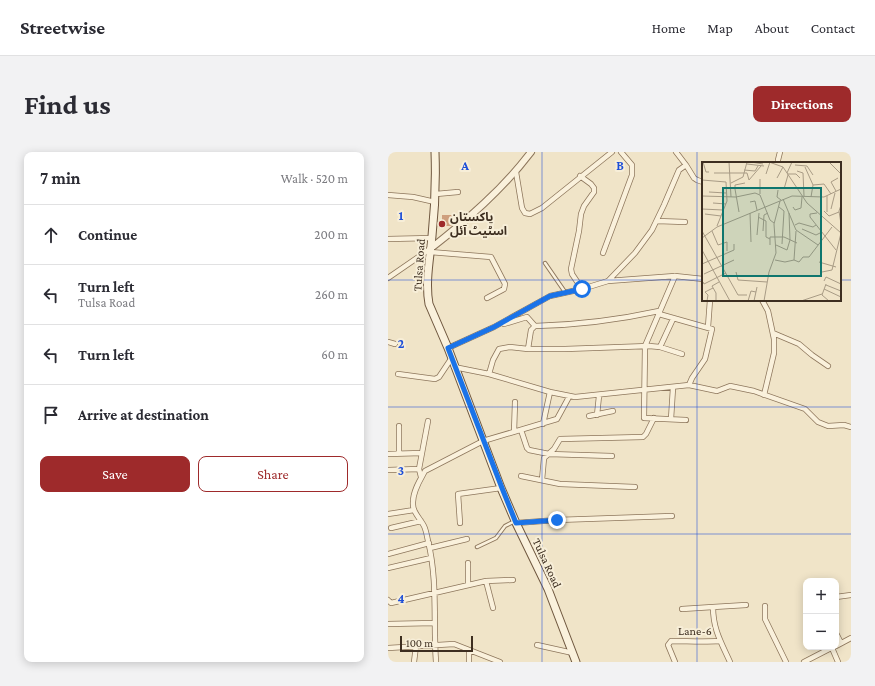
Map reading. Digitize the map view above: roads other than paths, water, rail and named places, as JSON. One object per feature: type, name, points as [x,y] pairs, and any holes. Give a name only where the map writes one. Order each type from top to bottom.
[{"type":"main road","name":"Tulsa Road","points":[[435,152],[436,194],[430,250],[429,304],[448,348],[502,488],[516,522],[548,590],[576,662]]},
{"type":"street","points":[[388,278],[430,250],[464,223],[516,172],[531,152]]},
{"type":"street","points":[[516,172],[522,208],[525,213],[528,214],[542,208],[580,176],[612,152]]},
{"type":"street","points":[[603,253],[632,175],[632,165],[621,152]]},
{"type":"street","points":[[676,152],[694,178],[702,182]]},
{"type":"street","points":[[778,160],[780,152]]},
{"type":"street","points":[[608,281],[635,253],[657,221],[679,170],[686,165]]},
{"type":"street","points":[[580,176],[594,188],[594,192],[584,206],[581,214],[571,269],[572,274],[582,289]]},
{"type":"street","points":[[436,194],[458,192]]},
{"type":"street","points":[[388,195],[413,197],[435,202]]},
{"type":"street","points":[[657,221],[685,222]]},
{"type":"street","points":[[388,239],[432,238]]},
{"type":"street","points":[[430,250],[491,257],[505,286],[504,289],[487,298]]},
{"type":"street","points":[[675,276],[645,346],[644,418],[686,420]]},
{"type":"street","points":[[448,348],[494,327],[550,296],[582,289],[608,281],[675,276],[702,279]]},
{"type":"street","points":[[708,327],[710,301]]},
{"type":"street","points":[[763,301],[768,311],[773,333],[774,353],[764,394]]},
{"type":"street","points":[[528,349],[531,330],[535,326],[556,326],[621,319],[659,312],[673,319],[712,329],[705,359],[692,378],[689,386]]},
{"type":"street","points":[[494,327],[527,316],[535,326]]},
{"type":"street","points":[[660,348],[673,319]]},
{"type":"street","points":[[773,333],[799,344],[828,366]]},
{"type":"street","points":[[388,342],[395,344]]},
{"type":"street","points":[[489,374],[493,360],[499,349],[510,347],[528,349],[645,346],[660,348],[682,354]]},
{"type":"street","points":[[398,374],[435,379],[453,363],[569,397],[599,396],[644,389],[689,386],[717,391],[730,386],[764,394],[805,409],[818,422],[828,426],[844,425],[851,427]]},
{"type":"street","points":[[671,419],[673,388]]},
{"type":"street","points":[[543,424],[550,392]]},
{"type":"street","points":[[596,415],[599,396]]},
{"type":"street","points":[[436,662],[434,623],[435,594],[431,558],[424,526],[414,510],[413,502],[414,495],[421,478],[425,471],[484,441],[557,419],[569,397]]},
{"type":"street","points":[[514,432],[515,402]]},
{"type":"street","points":[[589,416],[613,412]]},
{"type":"street","points":[[542,480],[544,458],[554,449],[562,438],[621,439],[643,437],[654,418]]},
{"type":"street","points":[[421,478],[419,469],[428,421]]},
{"type":"street","points":[[399,426],[399,454]]},
{"type":"street","points":[[521,430],[529,450],[549,454],[612,456]]},
{"type":"street","points":[[388,454],[422,453]]},
{"type":"street","points":[[388,470],[419,469]]},
{"type":"street","points":[[521,476],[560,484],[635,487]]},
{"type":"street","points":[[460,523],[458,494],[502,488]]},
{"type":"street","points":[[388,514],[414,510]]},
{"type":"street","points":[[516,522],[672,516]]},
{"type":"street","points":[[392,528],[421,521]]},
{"type":"street","points":[[388,554],[429,545],[467,540]]},
{"type":"street","points":[[388,568],[431,558]]},
{"type":"street","points":[[468,563],[468,585]]},
{"type":"street","points":[[388,600],[391,604],[486,581],[513,580]]},
{"type":"street","points":[[486,581],[493,608]]},
{"type":"street","points":[[839,597],[851,595]]},
{"type":"street","points":[[682,609],[746,605]]},
{"type":"street","points":[[765,606],[765,618],[786,662]]},
{"type":"street","points":[[713,607],[714,627],[729,662]]},
{"type":"street","points":[[388,624],[434,623]]},
{"type":"street","points":[[839,639],[841,643],[851,638]]},
{"type":"street","name":"Lane-6","points":[[675,662],[668,644],[671,641],[719,641]]},
{"type":"street","points":[[388,648],[454,644],[500,662]]},
{"type":"street","points":[[537,645],[573,653]]},
{"type":"street","points":[[414,662],[416,646]]},
{"type":"street","points":[[469,650],[469,662]]},
{"type":"street","points":[[804,662],[828,650]]},
{"type":"street","points":[[835,650],[838,662]]},
{"type":"lane","points":[[545,263],[566,292]]},
{"type":"lane","points":[[477,547],[496,538],[505,526],[516,522]]},
{"type":"place","name":"پاکستان اسٹیٹ آئل","points":[[442,224]]}]
